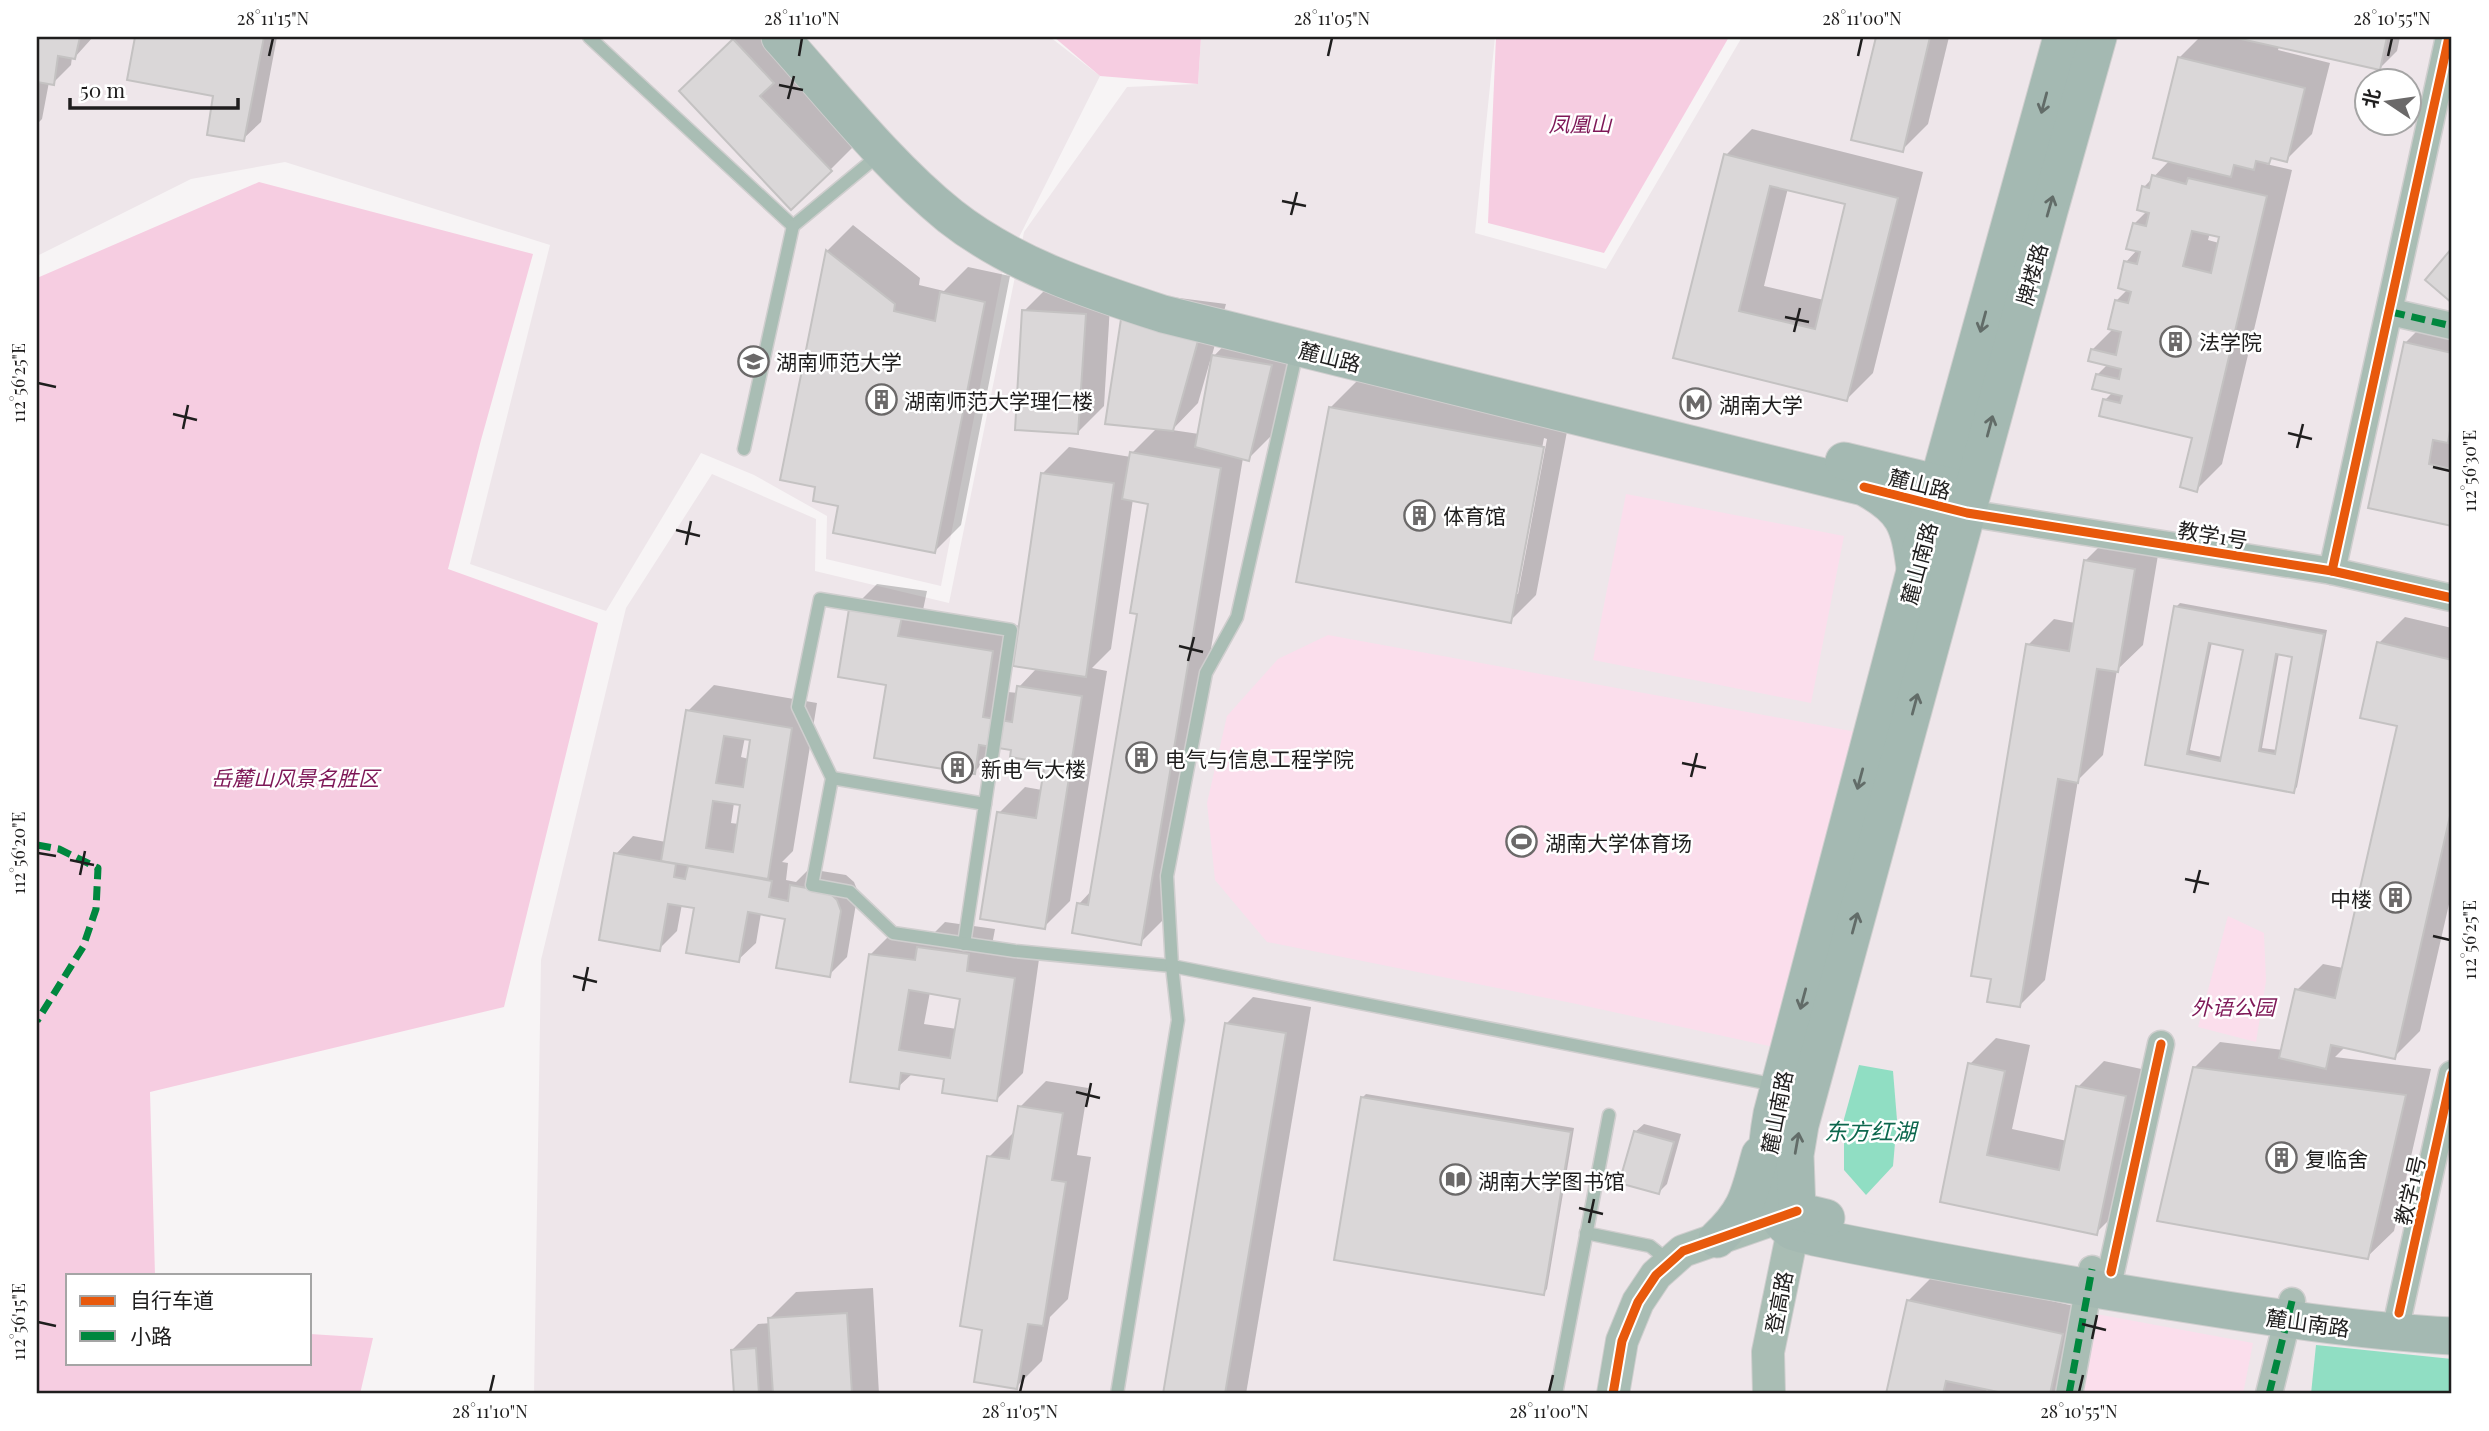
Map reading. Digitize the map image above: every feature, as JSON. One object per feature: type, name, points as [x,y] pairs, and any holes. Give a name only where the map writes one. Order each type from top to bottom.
[{"type":"main road","name":"麓山路","points":[[780,37],[916,187],[952,217],[988,242],[1026,263],[1097,292],[1163,314],[1297,348],[1867,477]]},
{"type":"main road","name":"麓山路","points":[[806,37],[921,166],[949,191],[982,214],[1046,251],[1167,295],[1953,498]]},
{"type":"main road","name":"牌楼路","points":[[1953,498],[1955,423],[2062,37]]},
{"type":"main road","name":"牌楼路","points":[[1953,498],[2098,37]]},
{"type":"main road","points":[[1916,571],[1912,544],[1900,512],[1867,477],[1919,461],[1945,440],[1955,423]]},
{"type":"main road","name":"麓山南路","points":[[1790,1220],[1769,1191],[1766,1166],[1767,1141],[1776,1100],[1916,571],[1953,498]]},
{"type":"main road","name":"麓山南路","points":[[1790,1220],[1800,1125],[1953,498]]},
{"type":"main road","points":[[1717,1239],[1740,1216],[1746,1202],[1776,1100]]},
{"type":"main road","name":"麓山南路","points":[[1790,1220],[1847,1223],[2097,1276],[2289,1310],[2452,1317]]},
{"type":"main road","name":"麓山南路","points":[[2289,1310],[2336,1327],[2452,1336]]},
{"type":"street","points":[[2332,571],[2391,312],[2449,37]]},
{"type":"street","points":[[2391,312],[2452,326]]},
{"type":"street","name":"教学1号","points":[[1953,498],[2332,571],[2452,598]]},
{"type":"street","points":[[2069,1394],[2097,1276],[2161,1044]]},
{"type":"street","name":"教学1号","points":[[2399,1313],[2452,1074]]},
{"type":"street","points":[[1613,1394],[1622,1341],[1638,1302],[1657,1275],[1683,1251],[1790,1220]]},
{"type":"street","name":"登高路","points":[[1769,1394],[1768,1352],[1790,1220]]},
{"type":"street","points":[[2269,1394],[2289,1310]]},
{"type":"lane","points":[[589,37],[793,226]]},
{"type":"lane","points":[[744,449],[793,226],[884,152]]},
{"type":"lane","points":[[1116,1394],[1178,1020],[1167,876],[1206,673],[1237,617],[1297,348]]},
{"type":"lane","points":[[964,944],[1011,630],[820,599],[798,707],[832,778],[812,886],[850,892],[893,933],[964,944],[1172,967],[1776,1100]]},
{"type":"lane","points":[[832,778],[985,804]]},
{"type":"lane","points":[[1556,1394],[1609,1115]]},
{"type":"lane","points":[[1586,1233],[1650,1246],[1671,1262]]},
{"type":"shaded area","name":"湖南师范大学","points":[[37,37],[1050,37],[1100,76],[1003,269],[941,586],[826,559],[827,516],[754,475],[701,453],[606,611],[470,564],[550,245],[285,162],[191,179],[37,256]]},
{"type":"shaded area","name":"湖南大学","points":[[1201,37],[1495,37],[1475,233],[1606,269],[1742,37],[2452,37],[2452,1394],[534,1394],[541,960],[626,608],[712,474],[816,519],[815,571],[949,603],[1024,232],[1127,87],[1198,84]]},
{"type":"green space","points":[[1054,37],[1201,37],[1198,84],[1100,76]]},
{"type":"green space","name":"凤凰山","points":[[1496,37],[1729,37],[1604,253],[1488,223]]},
{"type":"green space","name":"岳麓山风景名胜区","points":[[259,182],[533,254],[448,569],[598,623],[504,1007],[150,1092],[155,1274],[66,1274],[66,1364],[312,1364],[312,1334],[373,1338],[360,1394],[37,1394],[37,278]]},
{"type":"green space","points":[[1626,494],[1844,536],[1811,703],[1593,660]]},
{"type":"green space","name":"湖南大学体育场","points":[[1328,635],[1862,733],[1778,1048],[1572,1003],[1267,942],[1215,880],[1207,803],[1227,716],[1278,659]]},
{"type":"green space","name":"外语公园","points":[[2228,916],[2264,933],[2266,981],[2256,1042],[2198,1027]]},
{"type":"green space","points":[[2091,1313],[2253,1343],[2243,1394],[2076,1394]]},
{"type":"water","name":"东方红湖","points":[[1859,1065],[1893,1071],[1897,1120],[1893,1166],[1866,1195],[1844,1170],[1844,1119]]},
{"type":"water","points":[[2316,1345],[2452,1359],[2452,1394],[2311,1394]]},
{"type":"building","points":[[37,37],[80,37],[75,59],[58,56],[54,85],[37,82]]},
{"type":"building","points":[[135,37],[264,37],[244,141],[207,135],[213,96],[127,80]]},
{"type":"building","points":[[1876,37],[1930,37],[1903,152],[1851,140]]},
{"type":"building","points":[[2232,37],[2387,37],[2381,66],[2362,66]]},
{"type":"building","points":[[733,39],[774,83],[760,96],[832,171],[791,210],[679,91]]},
{"type":"building","points":[[2178,57],[2305,88],[2287,162],[2271,158],[2269,164],[2256,161],[2254,170],[2234,165],[2231,177],[2153,158]]},
{"type":"building","points":[[1724,154],[1898,198],[1847,401],[1673,358]],"holes":[[[1770,186],[1845,204],[1815,329],[1739,311]]]},
{"type":"building","name":"法学院","points":[[2152,175],[2186,184],[2188,178],[2267,196],[2197,492],[2180,487],[2192,438],[2099,416],[2103,399],[2120,403],[2122,396],[2092,389],[2096,374],[2119,379],[2121,369],[2088,361],[2091,349],[2116,355],[2121,332],[2108,329],[2115,300],[2128,303],[2131,292],[2118,288],[2124,261],[2137,264],[2140,252],[2126,249],[2133,223],[2146,226],[2149,213],[2137,210],[2142,186],[2149,188]],"holes":[[[2192,231],[2219,237],[2211,273],[2183,266]]]},
{"type":"building","points":[[2452,248],[2452,303],[2425,280]]},
{"type":"building","name":"湖南师范大学理仁楼","points":[[826,250],[895,304],[894,311],[935,321],[940,292],[985,302],[935,553],[833,533],[838,506],[813,501],[815,487],[780,480]]},
{"type":"building","points":[[1022,310],[1086,314],[1078,434],[1015,430]]},
{"type":"building","points":[[1121,319],[1201,330],[1173,431],[1105,424]]},
{"type":"building","points":[[2404,342],[2452,353],[2452,432],[2450,431],[2448,443],[2433,440],[2429,464],[2452,469],[2452,526],[2368,508]]},
{"type":"building","points":[[1212,355],[1272,365],[1249,461],[1195,447]]},
{"type":"building","name":"体育馆","points":[[1329,407],[1544,447],[1511,623],[1296,582]]},
{"type":"building","name":"电气与信息工程学院","points":[[1130,452],[1221,468],[1141,945],[1072,933],[1077,903],[1088,905],[1137,614],[1130,613],[1148,504],[1122,499]]},
{"type":"building","points":[[1041,473],[1114,483],[1086,677],[1013,666]]},
{"type":"building","points":[[2084,560],[2135,569],[2118,672],[2097,669],[2078,783],[2058,779],[2020,1007],[1987,1002],[1991,979],[1971,976],[2026,644],[2069,651]]},
{"type":"building","points":[[2174,606],[2324,634],[2294,793],[2145,765]],"holes":[[[2209,643],[2243,650],[2220,761],[2187,754]],[[2276,654],[2292,657],[2275,754],[2259,751]]]},
{"type":"building","name":"新电气大楼","points":[[849,609],[902,617],[898,636],[993,651],[983,717],[1012,722],[1017,686],[1082,696],[1045,929],[980,919],[997,812],[1036,818],[1045,763],[1010,757],[1011,750],[979,745],[975,774],[874,758],[886,685],[838,677]]},
{"type":"building","name":"中楼","points":[[2377,642],[2452,660],[2452,807],[2395,1059],[2331,1045],[2326,1069],[2279,1058],[2295,989],[2335,998],[2397,726],[2360,718]]},
{"type":"building","points":[[686,710],[792,728],[768,879],[661,861]],"holes":[[[724,736],[750,740],[743,787],[716,783]],[[713,801],[740,805],[733,852],[706,848]]]},
{"type":"building","points":[[614,853],[676,864],[674,877],[685,879],[688,866],[772,881],[769,897],[788,901],[790,885],[829,892],[837,900],[841,911],[830,977],[776,968],[785,919],[748,912],[739,962],[686,953],[694,908],[668,904],[660,951],[599,940]]},
{"type":"building","points":[[917,947],[969,954],[967,971],[1015,978],[997,1101],[942,1093],[944,1079],[901,1073],[899,1089],[850,1082],[869,954],[915,960]],"holes":[[[909,990],[960,999],[950,1058],[899,1050]]]},
{"type":"building","points":[[1225,1023],[1286,1033],[1225,1394],[1163,1394]]},
{"type":"building","points":[[1968,1063],[2005,1071],[1987,1155],[2059,1170],[2076,1086],[2126,1096],[2097,1235],[1940,1202]]},
{"type":"building","name":"复临舍","points":[[2193,1067],[2406,1095],[2368,1259],[2157,1221]]},
{"type":"building","name":"湖南大学图书馆","points":[[1361,1097],[1571,1132],[1544,1295],[1334,1260]]},
{"type":"building","points":[[1018,1106],[1063,1113],[1052,1180],[1066,1182],[1043,1326],[1028,1324],[1017,1389],[974,1382],[982,1330],[960,1326],[987,1156],[1009,1159]]},
{"type":"building","points":[[1634,1131],[1674,1142],[1659,1194],[1619,1183]]},
{"type":"building","points":[[1907,1300],[2063,1334],[2050,1394],[1997,1394],[1998,1392],[1946,1381],[1943,1394],[1886,1394]]},
{"type":"building","points":[[847,1313],[852,1394],[773,1394],[768,1318]]},
{"type":"building","points":[[756,1348],[759,1394],[734,1394],[731,1350]]},
{"type":"marked path","points":[[2391,312],[2452,326]]},
{"type":"marked path","points":[[37,845],[59,849],[98,868],[96,909],[83,947],[37,1021]]},
{"type":"marked path","points":[[2069,1394],[2092,1269]]},
{"type":"marked path","points":[[2269,1394],[2292,1301]]},
{"type":"cycle path","points":[[2332,571],[2449,37]]},
{"type":"cycle path","points":[[1864,487],[1967,513],[2332,571],[2452,598]]},
{"type":"cycle path","points":[[2111,1272],[2161,1044]]},
{"type":"cycle path","points":[[2399,1313],[2452,1074]]},
{"type":"cycle path","points":[[1613,1394],[1622,1341],[1638,1302],[1656,1275],[1683,1251],[1797,1211]]},
{"type":"place","name":"法学院","points":[[2176,341]]},
{"type":"place","name":"湖南师范大学","points":[[753,361]]},
{"type":"place","name":"湖南师范大学理仁楼","points":[[881,400]]},
{"type":"place","name":"湖南大学","points":[[1696,404]]},
{"type":"place","name":"体育馆","points":[[1420,515]]},
{"type":"place","name":"电气与信息工程学院","points":[[1142,758]]},
{"type":"place","name":"新电气大楼","points":[[958,768]]},
{"type":"place","name":"湖南大学体育场","points":[[1522,842]]},
{"type":"place","name":"中楼","points":[[2395,898]]},
{"type":"place","name":"复临舍","points":[[2282,1158]]},
{"type":"place","name":"湖南大学图书馆","points":[[1455,1180]]}]
